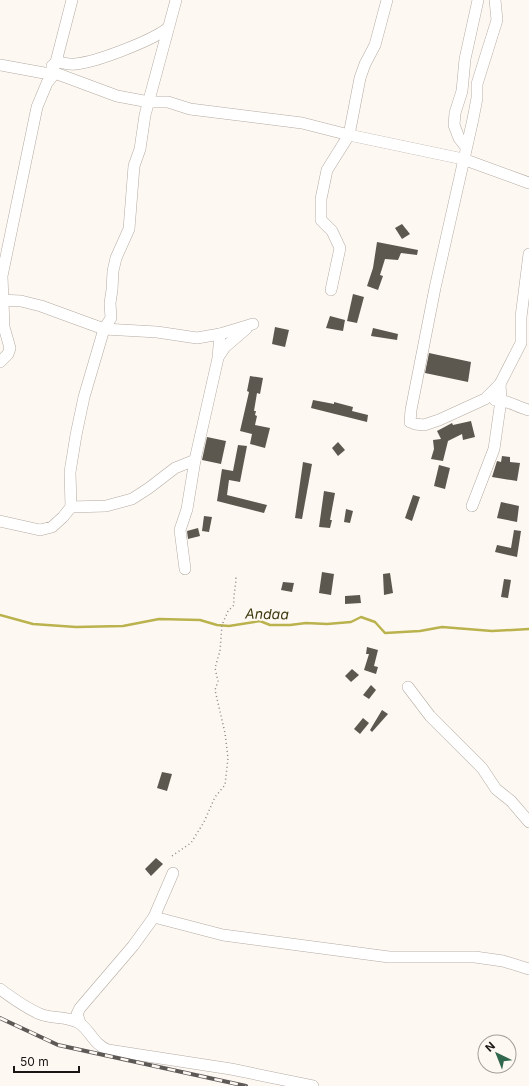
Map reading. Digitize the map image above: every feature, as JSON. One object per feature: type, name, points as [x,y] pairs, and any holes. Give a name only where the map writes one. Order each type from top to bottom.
[{"type":"street","points":[[0,362],[8,354],[10,348],[4,327],[1,300],[2,276],[37,107],[47,83],[56,67],[72,0]]},
{"type":"street","points":[[0,521],[40,530],[52,527],[63,517],[70,507],[70,472],[76,435],[84,397],[104,329],[111,318],[110,302],[112,271],[129,229],[134,166],[140,149],[145,115],[176,0]]},
{"type":"street","points":[[331,290],[340,248],[332,232],[321,220],[321,199],[327,170],[349,136],[360,78],[365,64],[376,44],[387,0]]},
{"type":"street","points":[[466,148],[459,138],[454,125],[455,113],[462,90],[466,59],[478,0]]},
{"type":"street","points":[[494,0],[497,20],[477,84],[477,98],[435,288],[411,410],[410,422],[424,425],[469,408],[485,399],[500,384],[521,343],[521,317],[529,254]]},
{"type":"street","points":[[0,65],[44,73],[56,67],[105,56],[159,35],[168,28]]},
{"type":"street","points":[[56,67],[117,96],[149,102],[168,102],[190,109],[302,123],[349,136],[464,159],[529,183]]},
{"type":"street","points":[[1,300],[21,301],[41,306],[104,329],[157,332],[197,338],[220,334],[253,324],[225,347],[218,358]]},
{"type":"street","points":[[185,569],[180,530],[187,509],[195,460],[218,358],[220,334]]},
{"type":"street","points":[[472,506],[494,448],[501,400],[500,384]]},
{"type":"street","points":[[485,399],[501,400],[520,409],[529,410]]},
{"type":"street","points":[[70,507],[106,506],[132,498],[149,488],[175,468],[195,460]]},
{"type":"street","points":[[408,687],[430,716],[482,768],[496,789],[511,800],[528,820]]},
{"type":"street","points":[[173,873],[154,917],[133,946],[80,1008],[77,1014],[80,1023],[100,1047],[108,1050],[231,1069],[313,1086]]},
{"type":"street","points":[[154,917],[223,935],[390,957],[475,957],[503,961],[529,969]]},
{"type":"street","points":[[0,989],[39,1014],[54,1018],[70,1019],[80,1023]]},
{"type":"path","points":[[172,856],[191,843],[204,822],[216,797],[225,785],[228,758],[214,690],[218,681],[215,668],[220,651],[222,625],[228,612],[234,605],[233,597],[236,589],[236,577]]},
{"type":"building","points":[[402,224],[410,234],[402,239],[395,228]]},
{"type":"building","points":[[377,242],[418,250],[417,255],[401,253],[398,260],[385,259],[380,275],[383,276],[378,290],[367,286],[373,268]]},
{"type":"building","points":[[353,294],[364,297],[357,323],[347,321]]},
{"type":"building","points":[[330,316],[345,320],[343,331],[326,328]]},
{"type":"building","points":[[275,327],[289,330],[285,347],[272,344]]},
{"type":"building","points":[[373,328],[398,334],[397,340],[371,336]]},
{"type":"building","points":[[429,353],[471,362],[468,382],[425,373]]},
{"type":"building","points":[[250,376],[263,378],[260,394],[257,393],[254,411],[256,411],[255,415],[257,416],[255,425],[270,428],[265,448],[250,444],[252,434],[240,431],[249,392],[247,391]]},
{"type":"building","points":[[313,400],[334,404],[334,402],[353,407],[352,411],[368,415],[367,422],[311,408]]},
{"type":"building","points":[[471,421],[475,437],[463,440],[462,434],[448,441],[443,461],[431,459],[434,449],[433,440],[441,439],[437,431],[452,423],[453,425]]},
{"type":"building","points":[[207,437],[226,441],[221,464],[202,460]]},
{"type":"building","points":[[338,442],[345,450],[338,456],[332,448]]},
{"type":"building","points":[[238,445],[247,446],[240,482],[229,480],[227,495],[267,505],[264,513],[217,501],[222,469],[233,471]]},
{"type":"building","points":[[502,456],[510,457],[510,462],[520,463],[517,481],[492,477],[497,461],[501,462]]},
{"type":"building","points":[[303,462],[312,464],[302,519],[295,518]]},
{"type":"building","points":[[439,465],[450,468],[445,489],[434,486]]},
{"type":"building","points":[[324,491],[335,493],[330,528],[319,527]]},
{"type":"building","points":[[413,495],[420,497],[412,521],[405,518]]},
{"type":"building","points":[[501,502],[519,506],[517,522],[497,518]]},
{"type":"building","points":[[346,509],[353,511],[350,523],[344,522]]},
{"type":"building","points":[[204,516],[212,517],[209,532],[202,531]]},
{"type":"building","points":[[198,528],[200,536],[188,539],[187,531]]},
{"type":"building","points":[[514,530],[521,531],[517,557],[495,552],[497,545],[511,548]]},
{"type":"building","points":[[322,572],[334,574],[331,595],[319,593]]},
{"type":"building","points":[[390,573],[393,593],[384,595],[383,574]]},
{"type":"building","points":[[504,579],[511,580],[508,598],[501,597]]},
{"type":"building","points":[[283,582],[294,583],[292,592],[281,590]]},
{"type":"building","points":[[360,595],[361,603],[345,604],[345,596]]},
{"type":"building","points":[[367,647],[378,650],[374,666],[378,667],[376,674],[364,670],[369,654],[366,654]]},
{"type":"building","points":[[352,669],[359,675],[351,682],[345,676]]},
{"type":"building","points":[[371,685],[376,690],[369,699],[363,695]]},
{"type":"building","points":[[382,710],[388,714],[372,732],[370,730]]},
{"type":"building","points":[[363,718],[369,723],[360,734],[354,729]]},
{"type":"building","points":[[162,772],[172,774],[167,791],[157,788]]},
{"type":"building","points":[[156,858],[163,864],[151,876],[145,869]]},
{"type":"waterway","name":"Andaa","points":[[0,615],[33,624],[76,627],[123,626],[159,619],[200,620],[217,625],[229,626],[260,621],[270,625],[306,623],[327,624],[351,622],[361,617],[375,622],[385,633],[420,631],[442,627],[492,631],[529,629]]},
{"type":"railway","points":[[0,1018],[58,1045],[246,1086]]}]
